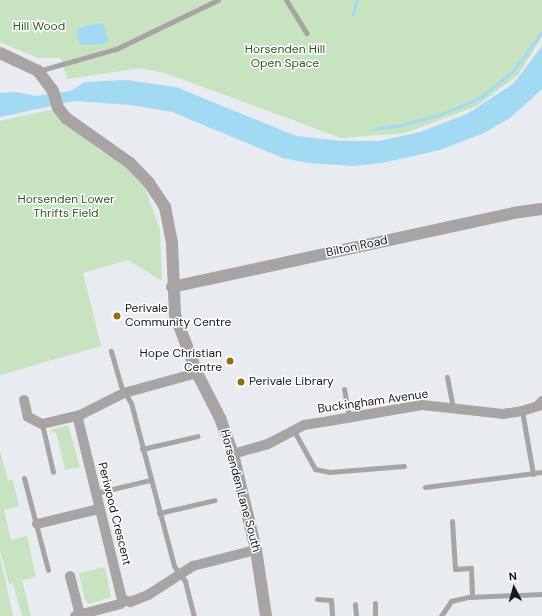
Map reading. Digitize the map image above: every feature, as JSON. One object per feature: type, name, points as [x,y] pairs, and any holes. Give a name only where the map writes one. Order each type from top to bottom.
[{"type":"street","points":[[0,53],[38,71]]},
{"type":"street","name":"Horsenden Lane South","points":[[38,71],[53,91],[58,108],[66,118],[125,158],[158,195],[165,207],[171,232],[172,287],[175,315],[197,373],[220,418],[233,454],[256,550],[266,616]]},
{"type":"street","name":"Bilton Road","points":[[172,287],[513,213],[542,209]]},
{"type":"street","points":[[24,400],[28,417],[42,424],[80,415],[124,393],[197,373]]},
{"type":"street","name":"Buckingham Avenue","points":[[233,454],[268,444],[304,425],[349,417],[422,405],[453,408],[479,413],[522,412],[538,406],[542,401]]},
{"type":"street","name":"Periwood Crescent","points":[[80,415],[78,419],[99,509],[124,601]]},
{"type":"street","points":[[37,524],[99,509]]},
{"type":"street","points":[[70,576],[78,615],[120,604],[124,601],[130,602],[148,595],[193,566],[256,550]]},
{"type":"lane","points":[[38,71],[116,49],[218,0]]},
{"type":"lane","points":[[286,0],[307,33]]},
{"type":"lane","points":[[111,351],[124,393],[131,403],[150,480],[174,566],[185,581],[194,616]]},
{"type":"lane","points":[[447,377],[453,408]]},
{"type":"lane","points":[[344,389],[349,417]]},
{"type":"lane","points":[[522,412],[533,474]]},
{"type":"lane","points":[[42,424],[53,472]]},
{"type":"lane","points":[[294,431],[315,469],[329,472],[404,466]]},
{"type":"lane","points":[[142,449],[198,436]]},
{"type":"lane","points":[[425,487],[542,472]]},
{"type":"lane","points":[[24,478],[48,570]]},
{"type":"lane","points":[[96,494],[150,480]]},
{"type":"lane","points":[[159,513],[215,500]]},
{"type":"lane","points":[[452,521],[455,569],[471,568],[472,597]]},
{"type":"lane","points":[[441,616],[451,601],[472,597],[542,594]]},
{"type":"lane","points":[[318,599],[331,600],[332,616]]},
{"type":"lane","points":[[375,603],[375,616]]},
{"type":"lane","points":[[355,604],[356,616]]},
{"type":"green space","points":[[0,0],[542,0],[542,37],[518,75],[477,106],[405,133],[341,138],[165,73],[140,68],[67,79],[61,58],[38,58],[0,42]]},
{"type":"green space","name":"Horsenden Lower Thrifts Field","points":[[50,110],[101,151],[122,163],[143,183],[160,230],[162,281],[128,260],[83,273],[101,346],[0,375],[0,121]]},
{"type":"green space","points":[[68,425],[80,467],[65,470],[56,432],[52,433],[51,430]]},
{"type":"green space","points":[[0,451],[8,480],[13,480],[19,506],[4,510],[11,540],[27,536],[36,577],[22,580],[31,616],[22,616],[13,583],[9,584],[0,551]]},
{"type":"green space","points":[[0,557],[3,570],[13,616],[0,616]]},
{"type":"green space","points":[[105,567],[111,597],[89,604],[85,600],[79,573]]},
{"type":"water","points":[[99,23],[104,24],[108,41],[104,44],[81,45],[77,37],[79,28]]},
{"type":"water","points":[[542,46],[542,89],[510,118],[484,133],[440,150],[382,163],[355,166],[309,163],[283,158],[172,112],[131,105],[75,101],[0,117],[0,93],[17,92],[35,96],[71,91],[84,82],[126,80],[176,87],[296,136],[341,141],[379,141],[420,132],[467,114],[514,83]]},
{"type":"waterway","points":[[353,14],[357,0]]},
{"type":"waterway","points":[[374,129],[402,125],[442,114],[481,97],[512,72],[542,32]]},
{"type":"place","name":"Perivale Community Centre","points":[[117,316]]},
{"type":"place","name":"Hope Christian Centre","points":[[230,361]]},
{"type":"place","name":"Perivale Library","points":[[241,382]]},
{"type":"park label","name":"Hill Wood","points":[[39,27]]},
{"type":"park label","name":"Horsenden Hill Open Space","points":[[285,57]]}]
